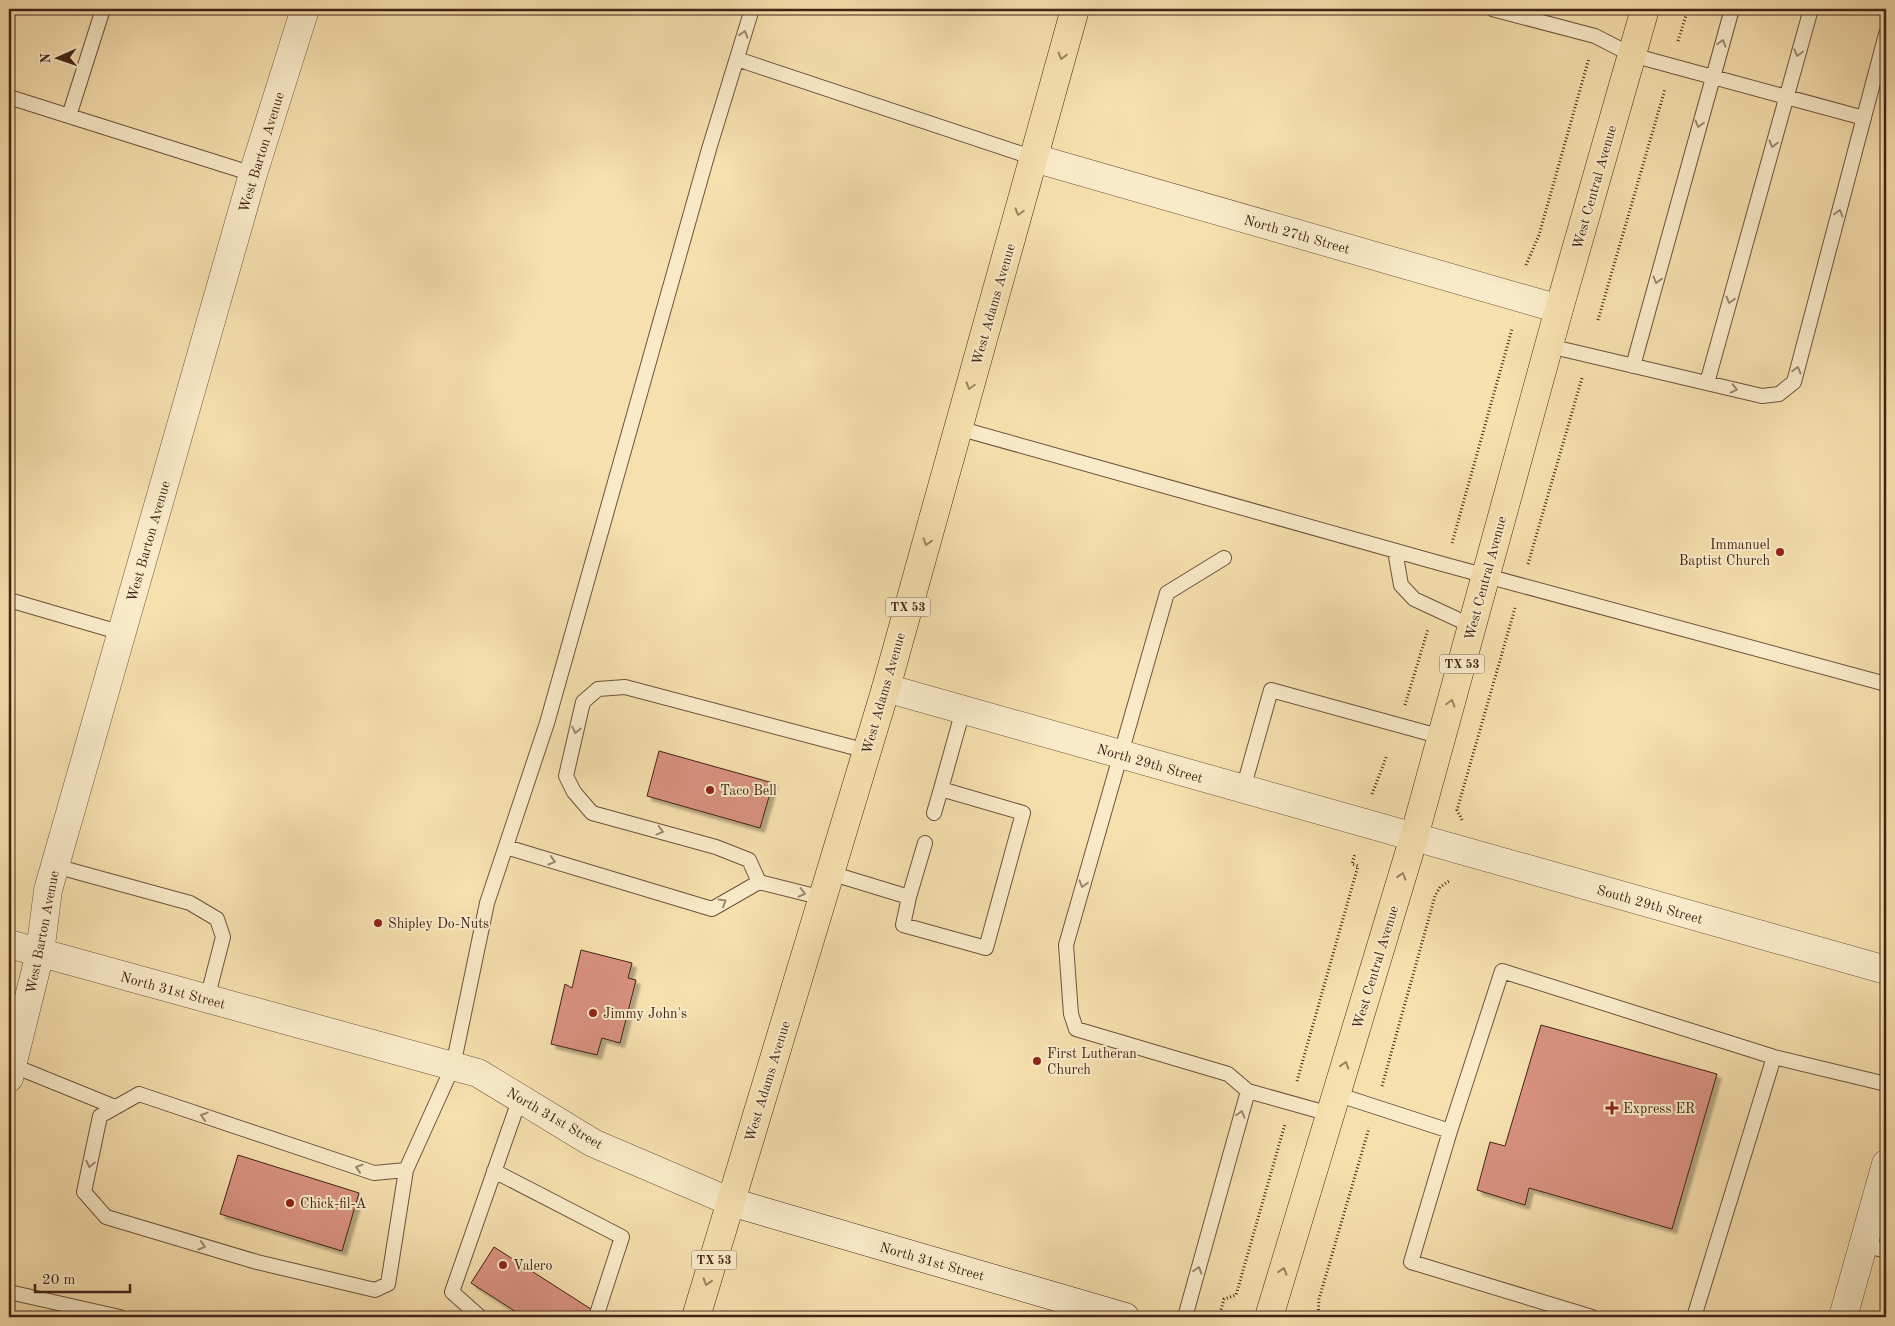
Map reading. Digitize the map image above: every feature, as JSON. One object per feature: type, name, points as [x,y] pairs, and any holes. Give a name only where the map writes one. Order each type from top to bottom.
[{"type":"main road","name":"West Adams Avenue","points":[[731,1202],[886,688],[1075,9]]},
{"type":"main road","name":"West Central Avenue","points":[[1269,1317],[1414,837],[1559,309],[1645,9]]},
{"type":"main road","name":"TX 53","points":[[696,1317],[731,1202]]},
{"type":"street","name":"West Barton Avenue","points":[[10,1069],[40,953],[48,890],[253,174],[305,9]]},
{"type":"street","name":"North 27th Street","points":[[1034,158],[1559,309]]},
{"type":"street","name":"North 29th Street","points":[[886,688],[1414,837]]},
{"type":"street","name":"South 29th Street","points":[[1414,837],[1886,970]]},
{"type":"street","name":"North 31st Street","points":[[9,944],[478,1073],[593,1143],[731,1202],[1125,1317]]},
{"type":"street","points":[[1843,1317],[1875,1248],[1886,1164]]},
{"type":"lane","points":[[70,116],[103,9]]},
{"type":"lane","points":[[406,1170],[374,1173],[139,1094],[100,1116],[84,1192],[106,1217],[257,1262],[375,1290],[388,1284],[406,1170],[453,1066],[487,902],[547,723],[752,9]]},
{"type":"lane","points":[[1492,9],[1595,36],[1632,55],[1864,118]]},
{"type":"lane","points":[[1633,366],[1732,9]]},
{"type":"lane","points":[[1707,383],[1811,9]]},
{"type":"lane","points":[[1549,346],[1762,396],[1779,394],[1794,382],[1886,34]]},
{"type":"lane","points":[[737,59],[1034,158]]},
{"type":"lane","points":[[9,97],[253,174]]},
{"type":"lane","points":[[958,428],[1485,576],[1886,684]]},
{"type":"lane","points":[[1395,551],[1401,584],[1414,599],[1472,626]]},
{"type":"lane","points":[[1224,558],[1167,593],[1066,944],[1071,1014],[1076,1029],[1228,1074],[1248,1091],[1333,1104],[1376,1107],[1450,1131]]},
{"type":"lane","points":[[9,600],[122,633]]},
{"type":"lane","points":[[759,882],[750,860],[716,847],[592,813],[574,792],[566,776],[583,702],[598,689],[625,687],[867,751]]},
{"type":"lane","points":[[1243,789],[1271,690],[1442,737]]},
{"type":"lane","points":[[934,814],[963,710]]},
{"type":"lane","points":[[925,843],[902,925],[986,948],[1023,813],[941,789]]},
{"type":"lane","points":[[506,847],[712,909],[759,882],[826,886],[909,897]]},
{"type":"lane","points":[[55,866],[190,904],[217,919],[223,938],[207,999]]},
{"type":"lane","points":[[1592,1317],[1411,1262],[1450,1131],[1502,971],[1774,1057],[1886,1084]]},
{"type":"lane","points":[[1694,1317],[1774,1057]]},
{"type":"lane","points":[[10,1069],[115,1108]]},
{"type":"lane","points":[[1185,1317],[1248,1091]]},
{"type":"lane","points":[[480,1317],[452,1292],[520,1098]]},
{"type":"lane","points":[[494,1171],[622,1237],[596,1317]]},
{"type":"lane","points":[[9,1292],[120,1317]]},
{"type":"path","points":[[1678,41],[1688,9]]},
{"type":"path","points":[[1526,265],[1539,234],[1595,36]]},
{"type":"path","points":[[1598,320],[1664,89]]},
{"type":"path","points":[[1450,551],[1512,329]]},
{"type":"path","points":[[1525,574],[1583,376]]},
{"type":"path","points":[[1465,825],[1457,810],[1516,602]]},
{"type":"path","points":[[1405,705],[1428,627]]},
{"type":"path","points":[[1372,794],[1387,755]]},
{"type":"path","points":[[1376,783],[1383,786]]},
{"type":"path","points":[[1297,1084],[1358,866],[1352,864],[1355,854]]},
{"type":"path","points":[[1318,1317],[1319,1299],[1376,1107],[1435,896],[1440,887],[1450,880],[1458,880]]},
{"type":"path","points":[[1220,1313],[1224,1298],[1236,1294],[1287,1118]]},
{"type":"building","name":"Taco Bell","points":[[659,751],[773,783],[760,828],[647,796]]},
{"type":"building","name":"Jimmy John's","points":[[581,950],[632,963],[628,978],[636,980],[620,1043],[602,1038],[597,1055],[551,1044],[565,984],[572,988]]},
{"type":"building","name":"Express ER","points":[[1541,1025],[1717,1074],[1672,1229],[1529,1188],[1525,1205],[1477,1190],[1490,1142],[1505,1146]]},
{"type":"building","name":"Chick-fil-A","points":[[238,1155],[359,1193],[342,1251],[220,1214]]},
{"type":"building","name":"Valero","points":[[494,1247],[594,1311],[590,1317],[524,1317],[471,1283]]},
{"type":"place","name":"Immanuel Baptist Church","points":[[1780,552]]},
{"type":"place","name":"Taco Bell","points":[[710,790]]},
{"type":"place","name":"Shipley Do-Nuts","points":[[378,923]]},
{"type":"place","name":"Jimmy John's","points":[[593,1013]]},
{"type":"place","name":"First Lutheran Church","points":[[1037,1061]]},
{"type":"place","name":"Express ER","points":[[1612,1108]]},
{"type":"place","name":"Chick-fil-A","points":[[290,1203]]},
{"type":"place","name":"Valero","points":[[503,1265]]}]
